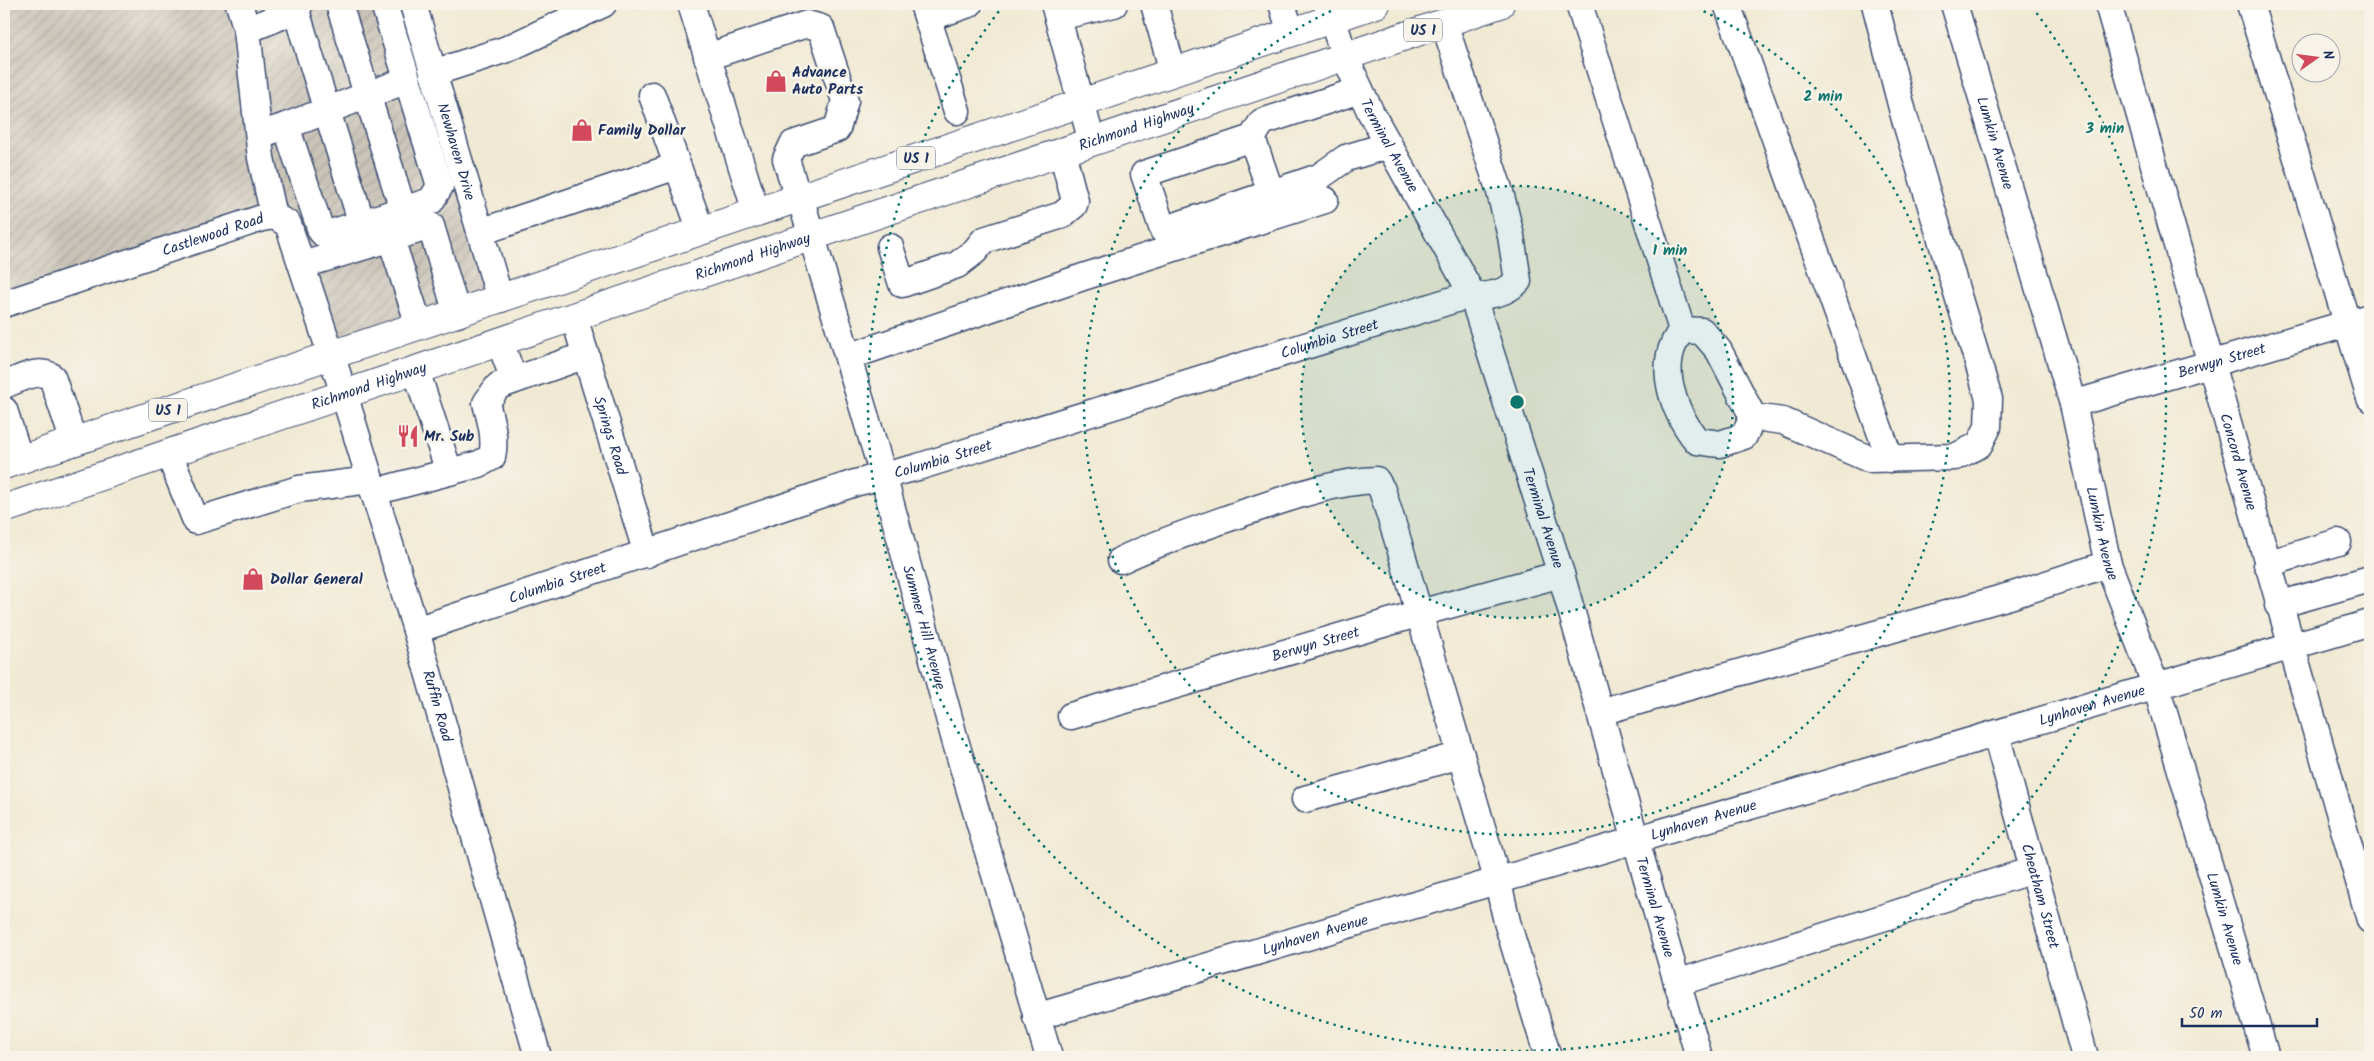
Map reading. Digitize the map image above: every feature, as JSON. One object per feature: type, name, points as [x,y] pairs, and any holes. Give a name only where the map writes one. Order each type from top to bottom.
[{"type":"main road","name":"US 1","points":[[12,463],[1081,102],[1291,33],[1329,11],[1376,4]]},
{"type":"main road","name":"Richmond Highway","points":[[4,509],[812,238],[1500,4]]},
{"type":"street","points":[[239,4],[247,30],[261,158],[274,216]]},
{"type":"street","points":[[338,4],[403,210]]},
{"type":"street","points":[[286,126],[321,232],[325,235],[332,235],[431,201],[440,186],[384,4]]},
{"type":"street","name":"Newhaven Drive","points":[[413,4],[500,299]]},
{"type":"street","points":[[433,73],[507,49],[603,4]]},
{"type":"street","points":[[691,4],[756,212]]},
{"type":"street","points":[[957,112],[926,11],[969,4]]},
{"type":"street","points":[[1092,142],[1056,10],[1114,4]]},
{"type":"street","points":[[1154,4],[1173,72]]},
{"type":"street","points":[[1282,4],[1291,33]]},
{"type":"street","points":[[1579,4],[1682,330]]},
{"type":"street","points":[[1727,4],[1890,459]]},
{"type":"street","points":[[1753,417],[1783,421],[1868,459],[1955,457],[1979,446],[1988,427],[1989,399],[1904,116],[1875,4]]},
{"type":"street","name":"Concord Avenue","points":[[2108,4],[2212,362],[2289,645],[2370,920]]},
{"type":"street","points":[[2250,4],[2359,321],[2370,398]]},
{"type":"street","points":[[247,30],[297,6],[326,111],[362,224]]},
{"type":"street","name":"Lumkin Avenue","points":[[1962,6],[2073,404],[2108,564],[2156,686],[2266,1057]]},
{"type":"street","name":"Terminal Avenue","points":[[1329,11],[1360,90],[1472,295],[1561,574],[1699,1057]]},
{"type":"street","name":"Columbia Street","points":[[416,630],[883,475],[918,467],[1472,295],[1496,294],[1511,288],[1518,281],[1517,263],[1500,192],[1444,23]]},
{"type":"street","name":"Summer Hill Avenue","points":[[707,56],[807,24],[821,28],[845,101],[837,130],[793,144],[786,159],[812,238],[883,475],[955,740],[1049,1057]]},
{"type":"street","points":[[258,135],[408,80]]},
{"type":"street","points":[[1360,90],[1262,122],[1252,138],[1144,174],[1162,230],[1319,177],[1346,158],[1389,145]]},
{"type":"street","points":[[652,95],[701,231]]},
{"type":"street","points":[[1252,138],[1271,193]]},
{"type":"street","points":[[890,247],[902,284],[956,265],[975,251],[984,240],[1062,214],[1074,205],[1075,201],[1062,152]]},
{"type":"street","points":[[480,232],[677,166]]},
{"type":"street","points":[[848,357],[1086,276],[1325,200]]},
{"type":"street","name":"Castlewood Road","points":[[4,304],[255,220],[274,216],[288,224],[332,355]]},
{"type":"street","points":[[303,265],[431,226],[457,314]]},
{"type":"street","points":[[391,239],[419,325]]},
{"type":"street","name":"Springs Road","points":[[574,317],[647,554]]},
{"type":"street","name":"Berwyn Street","points":[[2073,404],[2212,362],[2359,321]]},
{"type":"street","points":[[1682,330],[1675,339],[1668,363],[1670,392],[1686,426],[1697,440],[1720,444],[1744,436],[1753,417]]},
{"type":"street","points":[[1682,330],[1702,331],[1720,351],[1753,417]]},
{"type":"street","points":[[500,342],[514,380]]},
{"type":"street","name":"Ruffin Road","points":[[332,355],[416,630],[538,1057]]},
{"type":"street","points":[[169,454],[196,521],[299,489],[372,486],[449,472],[479,464],[492,457],[493,432],[486,403],[498,386],[586,355]]},
{"type":"street","points":[[416,370],[449,472]]},
{"type":"street","points":[[4,385],[39,372],[47,372],[52,377],[74,442]]},
{"type":"street","points":[[4,410],[12,463]]},
{"type":"street","points":[[1121,560],[1159,542],[1286,498],[1352,481],[1376,480],[1382,490],[1420,613],[1498,882],[1507,922],[1548,1057]]},
{"type":"street","points":[[2267,564],[2338,542]]},
{"type":"street","points":[[1600,712],[2013,594],[2108,564]]},
{"type":"street","name":"Berwyn Street","points":[[1071,716],[1420,613],[1561,574]]},
{"type":"street","points":[[2278,605],[2370,579]]},
{"type":"street","name":"Lynhaven Avenue","points":[[1036,1017],[1498,882],[2370,622]]},
{"type":"street","name":"Cheatham Street","points":[[1996,734],[2085,1057]]},
{"type":"street","points":[[1305,799],[1461,755]]},
{"type":"street","points":[[1677,982],[2033,870]]},
{"type":"shaded area","points":[[4,4],[413,4],[500,299],[332,355],[288,224],[4,304]]},
{"type":"place","name":"Advance Auto Parts","points":[[776,81]]},
{"type":"place","name":"Family Dollar","points":[[582,130]]},
{"type":"place","name":"Mr. Sub","points":[[408,436]]},
{"type":"place","name":"Dollar General","points":[[253,579]]}]
